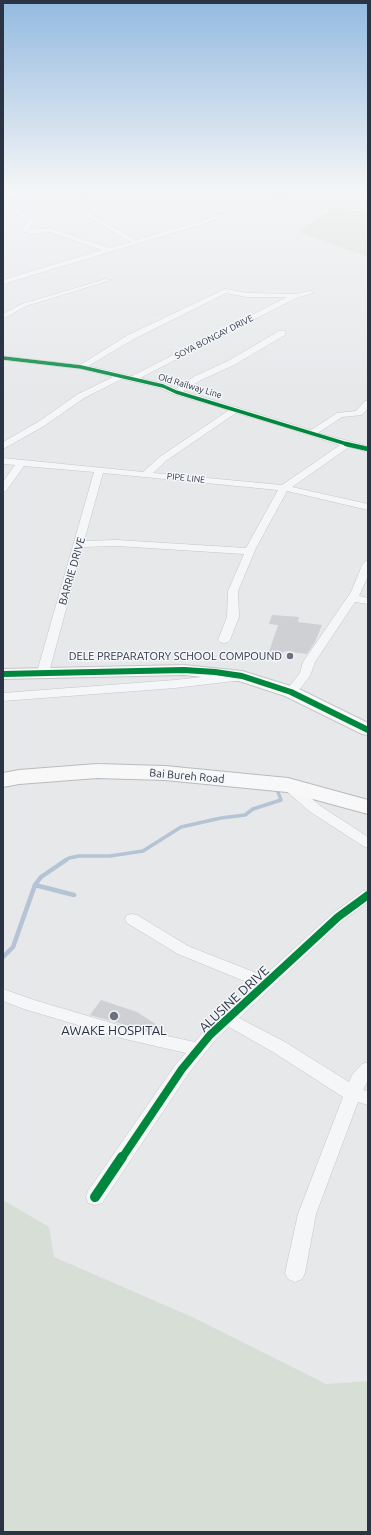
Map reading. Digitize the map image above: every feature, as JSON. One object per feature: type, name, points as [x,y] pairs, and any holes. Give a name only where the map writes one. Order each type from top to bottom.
[{"type":"highway","name":"Bai Bureh Road","points":[[3,768],[97,761],[173,761],[235,767],[293,776],[368,796]]},
{"type":"highway","name":"Bai Bureh Road","points":[[3,780],[19,777],[97,771],[165,773],[288,785],[368,807]]},
{"type":"street","points":[[3,282],[79,259]]},
{"type":"street","points":[[3,317],[30,303],[108,280]]},
{"type":"street","points":[[81,367],[131,337],[225,291],[247,295],[296,296],[310,293]]},
{"type":"street","name":"SOYA BONGAY DRIVE","points":[[133,380],[296,296]]},
{"type":"street","points":[[176,392],[198,378],[230,363],[282,333]]},
{"type":"street","name":"Old Railway Line","points":[[3,358],[81,367],[163,386],[176,392],[368,449]]},
{"type":"street","points":[[3,446],[41,424],[81,396],[121,376]]},
{"type":"street","points":[[312,433],[340,415],[359,413],[368,403]]},
{"type":"street","points":[[146,474],[164,458],[236,409]]},
{"type":"street","points":[[224,640],[233,617],[234,591],[250,552],[284,488],[348,444]]},
{"type":"street","name":"PIPE LINE","points":[[3,461],[284,488],[368,507]]},
{"type":"street","points":[[3,489],[22,462]]},
{"type":"street","name":"BARRIE DRIVE","points":[[43,672],[80,544],[99,470]]},
{"type":"street","points":[[80,544],[117,543],[250,552]]},
{"type":"street","points":[[291,692],[306,674],[308,662],[356,592],[368,563]]},
{"type":"street","points":[[352,598],[368,601]]},
{"type":"street","points":[[3,674],[184,670],[215,672],[242,676],[291,692],[368,730]]},
{"type":"street","points":[[3,697],[175,684],[242,676]]},
{"type":"street","points":[[288,785],[314,808],[368,843]]},
{"type":"street","name":"ALUSINE DRIVE","points":[[95,1197],[182,1069],[210,1035],[338,917],[368,895]]},
{"type":"street","points":[[132,919],[183,950],[266,983]]},
{"type":"street","points":[[3,996],[125,1033],[198,1049]]},
{"type":"street","points":[[228,1019],[361,1096]]},
{"type":"street","points":[[295,1273],[307,1214],[361,1096],[358,1080],[368,1069]]},
{"type":"shaded area","points":[[3,1200],[49,1227],[54,1257],[192,1317],[326,1384],[368,1381],[368,1532],[3,1532]]},
{"type":"building","points":[[272,615],[299,617],[298,622],[322,625],[315,642],[307,654],[284,651],[283,653],[269,652],[278,625],[269,624]]},
{"type":"building","name":"AWAKE HOSPITAL","points":[[101,1000],[137,1012],[163,1029],[158,1033],[141,1029],[134,1024],[133,1027],[90,1015]]},
{"type":"waterway","points":[[64,861],[69,858],[79,856],[110,856],[143,851],[181,827],[221,818],[245,815],[253,809],[281,800],[278,792]]},
{"type":"waterway","points":[[35,885],[41,877],[66,860]]},
{"type":"waterway","points":[[3,957],[13,947],[35,885]]},
{"type":"waterway","points":[[35,885],[74,895]]},
{"type":"cycle path","points":[[3,358],[81,367],[163,386],[176,392],[284,424],[334,441],[368,449]]},
{"type":"cycle path","points":[[3,674],[184,670],[215,672],[242,676],[291,692],[368,730]]},
{"type":"cycle path","points":[[95,1197],[182,1069],[210,1035],[338,917],[368,895]]},
{"type":"place","name":"DELE PREPARATORY SCHOOL COMPOUND","points":[[290,656]]},
{"type":"place","name":"AWAKE HOSPITAL","points":[[114,1016]]}]
